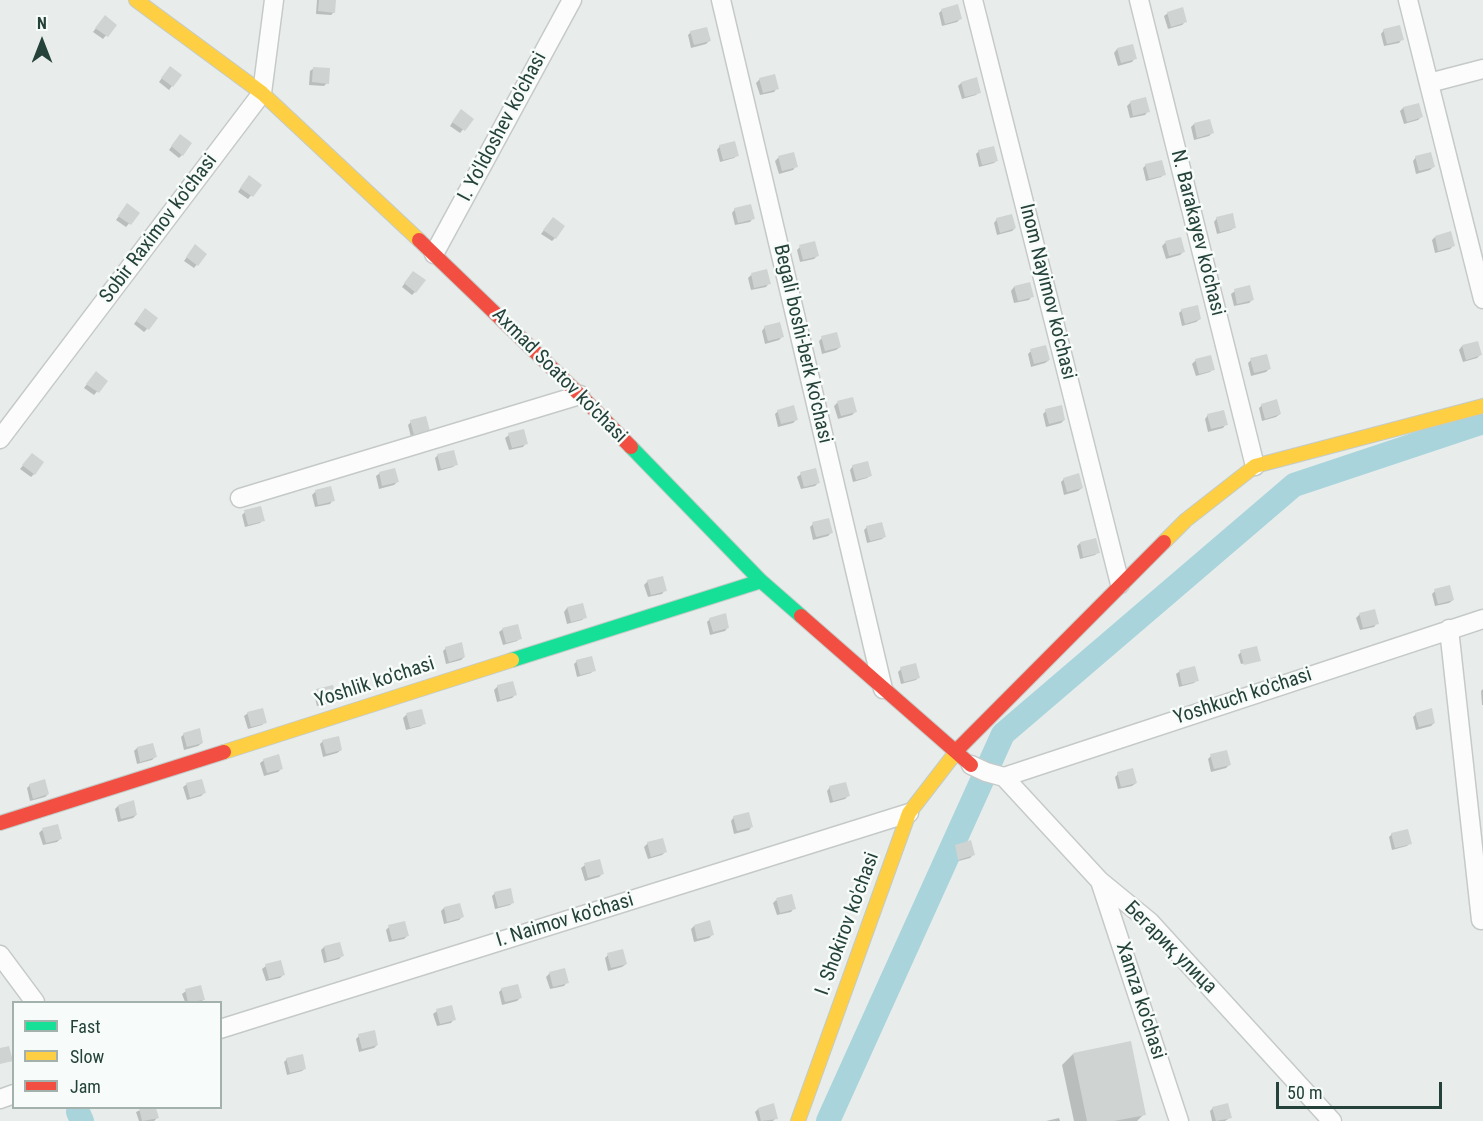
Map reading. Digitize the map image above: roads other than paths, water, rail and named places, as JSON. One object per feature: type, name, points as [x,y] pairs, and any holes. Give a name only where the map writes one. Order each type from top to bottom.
[{"type":"street","name":"Axmad Soatov ko'chasi","points":[[136,0],[262,93],[580,395],[761,581],[956,752],[987,771]]},
{"type":"street","name":"Sobir Raximov ko'chasi","points":[[3,427],[262,93],[274,0]]},
{"type":"street","name":"I. Yo'ldoshev ko'chasi","points":[[434,254],[572,0]]},
{"type":"street","name":"Begali boshi-berk ko'chasi","points":[[721,0],[883,689]]},
{"type":"street","name":"Inom Nayimov ko'chasi","points":[[973,0],[1120,584]]},
{"type":"street","name":"N. Barakayev ko'chasi","points":[[1138,0],[1255,466]]},
{"type":"street","points":[[1408,0],[1483,299]]},
{"type":"street","points":[[1429,83],[1483,69]]},
{"type":"street","points":[[240,498],[580,395]]},
{"type":"street","points":[[1255,466],[1483,406]]},
{"type":"street","name":"I. Shokirov ko'chasi","points":[[798,1121],[909,813],[956,752],[1120,584],[1186,519],[1255,466]]},
{"type":"street","name":"Yoshlik ko'chasi","points":[[0,823],[761,581]]},
{"type":"street","name":"Yoshkuch ko'chasi","points":[[987,771],[1483,619]]},
{"type":"street","points":[[1449,629],[1481,920]]},
{"type":"street","name":"Бегариқ улица","points":[[987,771],[1100,881],[1150,922],[1332,1121]]},
{"type":"street","name":"I. Naimov ko'chasi","points":[[222,1028],[909,813]]},
{"type":"street","name":"Xamza ko'chasi","points":[[1100,881],[1179,1121]]},
{"type":"street","points":[[0,955],[34,1001]]},
{"type":"waterway","points":[[828,1121],[1003,734],[1294,485],[1483,422]]},
{"type":"waterway","points":[[78,1112],[82,1121]]}]
